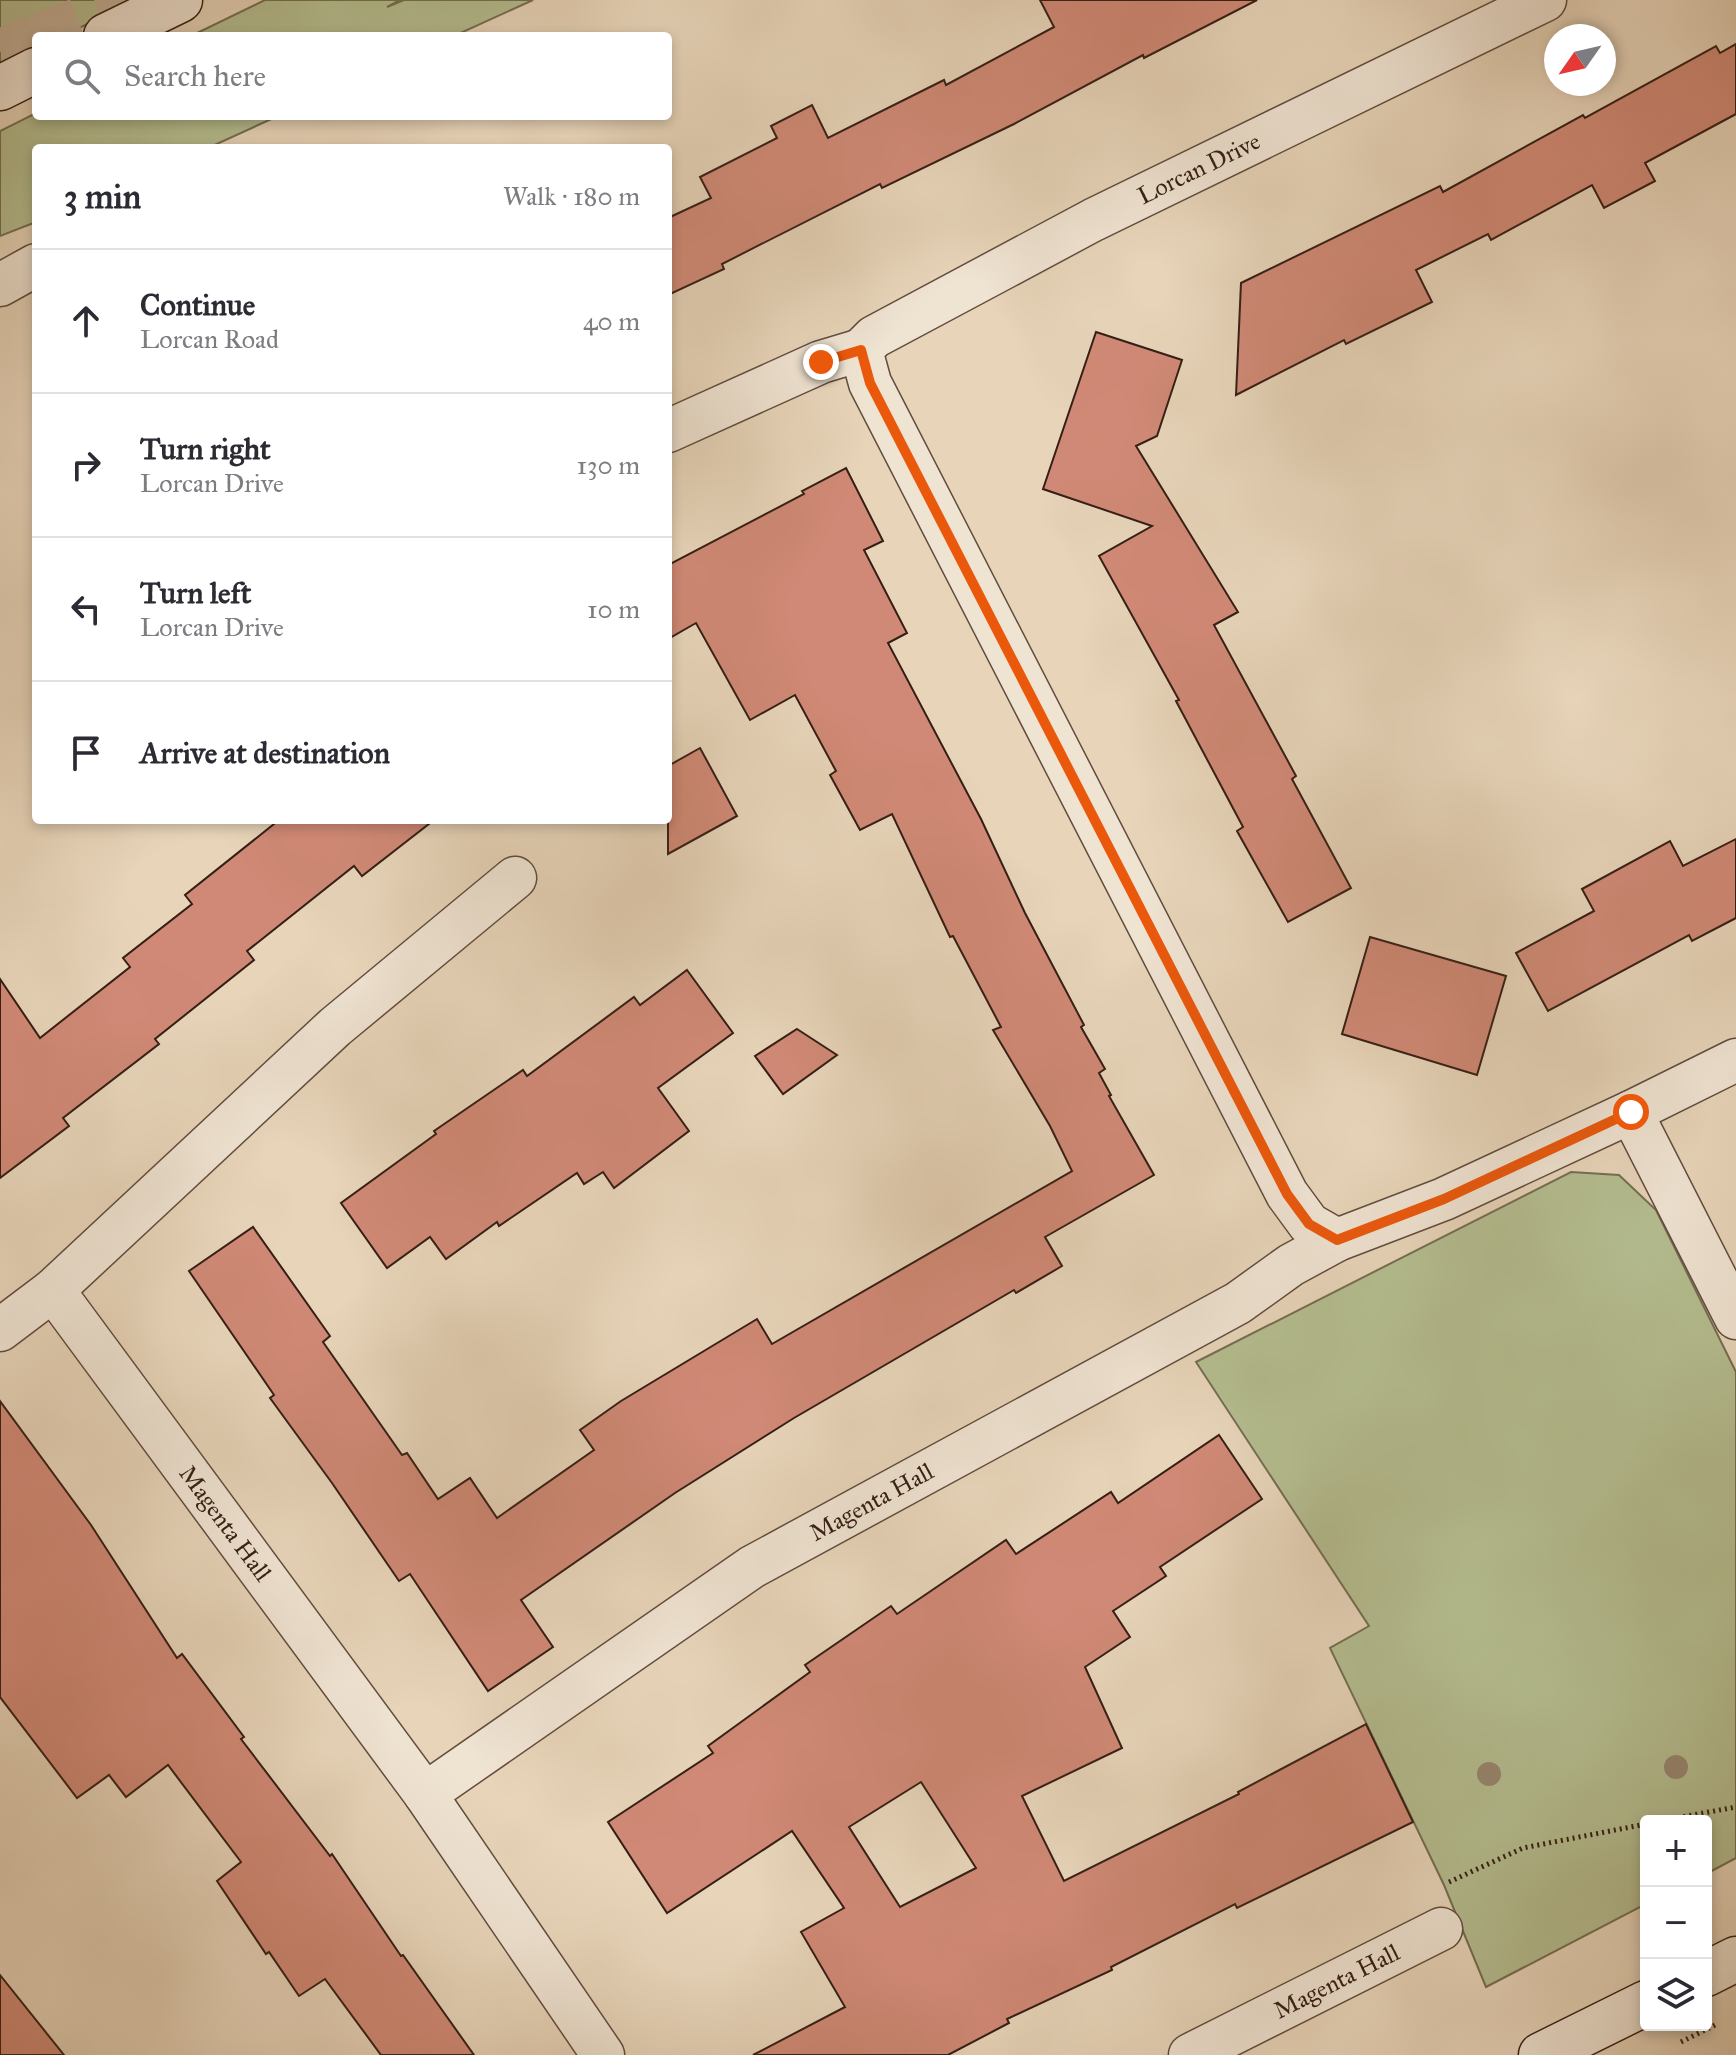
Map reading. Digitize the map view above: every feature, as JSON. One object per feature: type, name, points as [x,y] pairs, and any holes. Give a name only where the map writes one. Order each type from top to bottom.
[{"type":"main road","points":[[114,32],[180,0]]},
{"type":"main road","points":[[0,88],[32,72]]},
{"type":"main road","points":[[1712,1971],[1736,1959]]},
{"type":"main road","points":[[1541,2055],[1640,2006]]},
{"type":"street","name":"Lorcan Drive","points":[[672,429],[821,362],[861,350],[874,337],[1093,220],[1545,0]]},
{"type":"street","points":[[0,285],[32,267]]},
{"type":"street","points":[[861,350],[870,383],[1287,1194],[1309,1224],[1337,1240]]},
{"type":"street","points":[[0,1330],[53,1290],[335,1027],[515,878]]},
{"type":"street","name":"Magenta Hall","points":[[425,1794],[752,1567],[1238,1303],[1291,1265],[1337,1240],[1444,1199],[1736,1060]]},
{"type":"street","points":[[1631,1112],[1736,1318]]},
{"type":"street","name":"Magenta Hall","points":[[53,1290],[425,1794],[603,2055]]},
{"type":"street","name":"Magenta Hall","points":[[1190,2055],[1441,1929]]},
{"type":"path","points":[[1693,1815],[1736,1807]]},
{"type":"path","points":[[1441,1929],[1437,1888],[1463,1874],[1523,1848],[1640,1825]]},
{"type":"path","points":[[1668,2048],[1722,2021]]},
{"type":"green space","points":[[0,0],[136,0],[71,32],[32,32],[32,51],[0,67]]},
{"type":"green space","points":[[265,0],[400,0],[387,7],[404,0],[533,0],[463,32],[199,32]]},
{"type":"green space","points":[[32,115],[32,120],[269,120],[217,144],[32,144],[32,224],[0,236],[0,131]]},
{"type":"green space","points":[[1571,1172],[1619,1175],[1656,1210],[1736,1372],[1736,1858],[1712,1871],[1712,1815],[1640,1815],[1640,1907],[1486,1987],[1444,1885],[1330,1648],[1369,1626],[1196,1362]]},
{"type":"building","points":[[1040,0],[1257,0],[1144,58],[1143,55],[1014,124],[882,188],[880,184],[722,264],[724,269],[672,293],[672,216],[711,198],[700,177],[777,138],[771,126],[812,105],[828,138],[944,80],[946,85],[1054,27]]},
{"type":"building","points":[[1736,44],[1736,114],[1645,163],[1655,181],[1604,208],[1592,185],[1491,240],[1488,234],[1416,270],[1432,302],[1346,344],[1344,340],[1236,395],[1241,283],[1440,186],[1443,192],[1716,46],[1720,53]]},
{"type":"building","points":[[1096,332],[1182,360],[1157,436],[1136,446],[1238,612],[1214,625],[1296,776],[1292,779],[1351,888],[1288,922],[1237,831],[1243,827],[1176,701],[1179,700],[1099,556],[1152,526],[1043,489]]},
{"type":"building","points":[[846,468],[883,541],[864,550],[907,633],[888,643],[1084,1025],[1081,1027],[1105,1069],[1099,1073],[1109,1096],[1154,1175],[1045,1237],[1062,1266],[1016,1293],[1014,1290],[794,1418],[675,1493],[521,1600],[553,1647],[488,1691],[410,1574],[399,1581],[270,1398],[274,1395],[189,1271],[253,1227],[330,1336],[323,1342],[402,1455],[407,1453],[438,1499],[470,1478],[497,1518],[594,1450],[580,1430],[621,1401],[757,1319],[772,1344],[1072,1171],[1050,1126],[993,1030],[1001,1027],[953,936],[950,937],[892,814],[860,830],[830,775],[836,771],[795,695],[750,720],[696,623],[672,637],[672,563],[804,494],[802,491]]},
{"type":"building","points":[[700,748],[737,816],[668,854],[668,824],[672,824],[672,764]]},
{"type":"building","points":[[274,824],[429,824],[362,876],[354,866],[247,951],[254,960],[155,1039],[159,1044],[63,1118],[69,1126],[0,1178],[0,979],[40,1038],[130,967],[123,958],[192,904],[185,895]]},
{"type":"building","points":[[1736,839],[1736,918],[1692,941],[1689,935],[1548,1011],[1516,953],[1594,911],[1582,889],[1670,841],[1683,866]]},
{"type":"building","points":[[1370,937],[1506,976],[1477,1075],[1342,1034]]},
{"type":"building","points":[[687,970],[733,1033],[658,1088],[689,1131],[614,1188],[603,1172],[584,1184],[577,1173],[499,1226],[497,1222],[446,1259],[430,1237],[387,1268],[341,1203],[436,1134],[434,1131],[523,1070],[527,1076],[634,997],[640,1005]]},
{"type":"building","points":[[797,1029],[837,1055],[783,1094],[755,1056]]},
{"type":"building","points":[[0,1401],[91,1525],[177,1658],[182,1654],[244,1737],[241,1739],[330,1856],[332,1854],[401,1956],[474,2055],[381,2055],[325,1979],[299,1996],[269,1952],[266,1954],[217,1881],[241,1862],[168,1765],[126,1797],[109,1775],[77,1798],[0,1697]]},
{"type":"building","points":[[1219,1435],[1262,1499],[1160,1567],[1166,1576],[1113,1611],[1130,1637],[1085,1667],[1122,1748],[1022,1796],[1064,1881],[1239,1794],[1366,1724],[1413,1822],[1237,1908],[1235,1904],[1111,1967],[1112,1970],[1007,2019],[1009,2023],[948,2055],[753,2055],[845,2007],[801,1932],[844,1908],[792,1831],[667,1913],[608,1822],[713,1753],[708,1746],[810,1672],[805,1665],[891,1606],[897,1614],[1006,1540],[1016,1554],[1111,1492],[1118,1503]],"holes":[[[921,1782],[976,1868],[900,1907],[849,1827]]]},
{"type":"building","points":[[0,1975],[64,2055],[0,2055]]},
{"type":"tunnel","points":[[47,32],[129,0]]},
{"type":"tunnel","points":[[0,51],[32,38]]},
{"type":"route","points":[[821,362],[861,350],[870,383],[1287,1194],[1309,1224],[1337,1240],[1444,1199],[1631,1112]]}]
